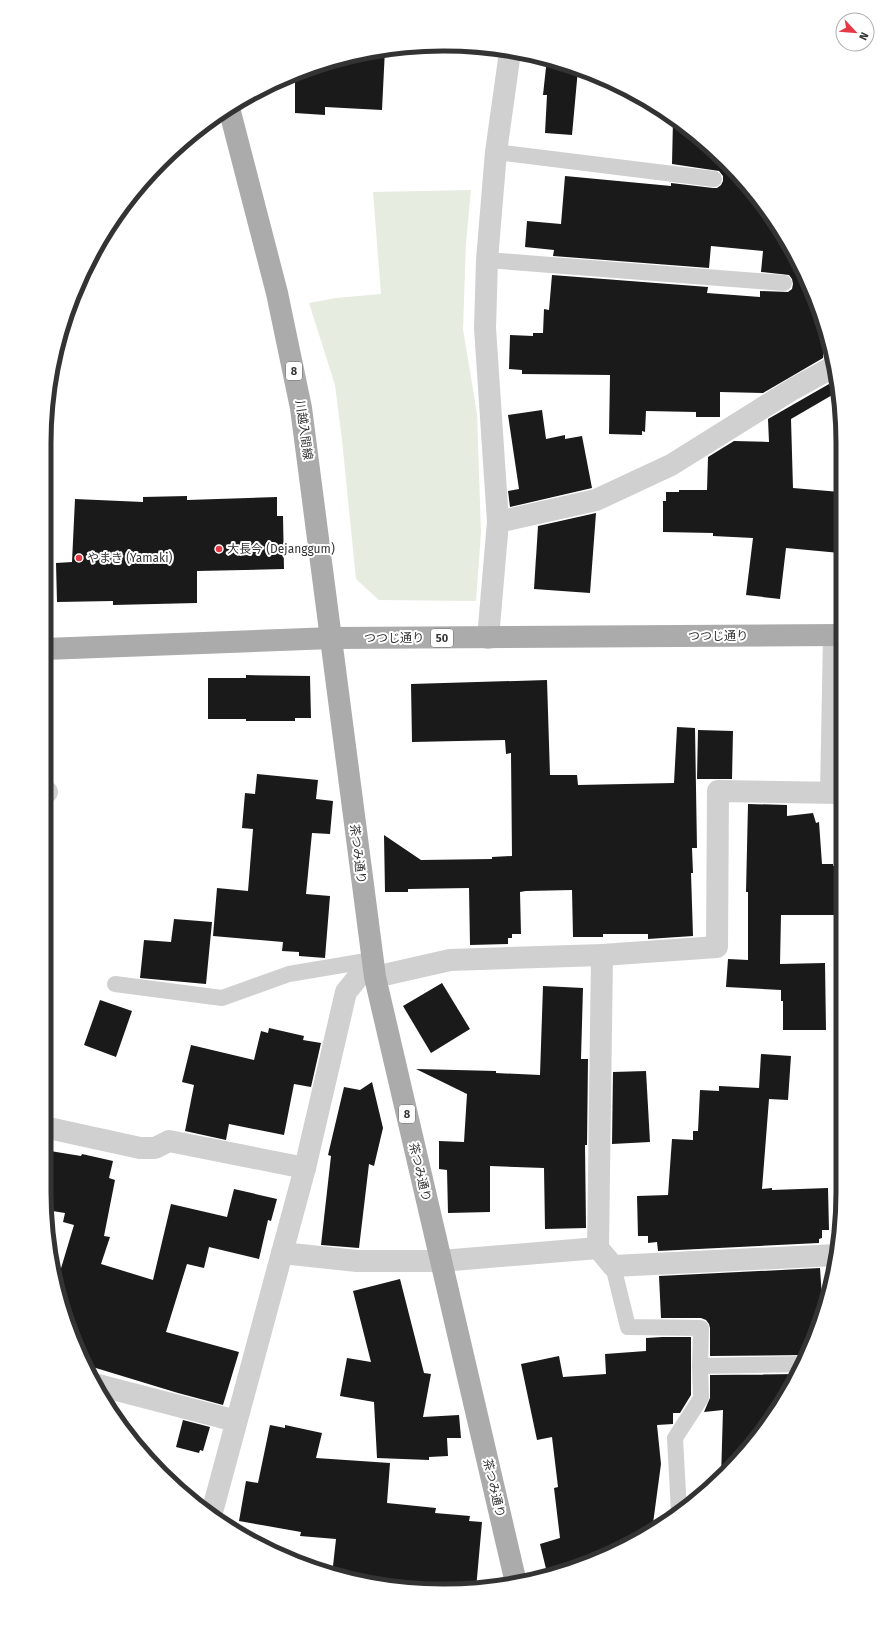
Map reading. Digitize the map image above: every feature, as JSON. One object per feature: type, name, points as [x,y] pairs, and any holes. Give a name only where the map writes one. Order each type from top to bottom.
[{"type":"main road","name":"川越入間線","points":[[230,114],[277,293],[301,408],[332,638]]},
{"type":"main road","name":"つつじ通り","points":[[51,649],[332,638],[836,636]]},
{"type":"main road","name":"茶つみ通り","points":[[332,638],[373,969],[515,1577]]},
{"type":"street","points":[[488,638],[498,522],[485,328],[487,260],[496,152],[509,57]]},
{"type":"street","points":[[498,522],[596,500],[671,465],[793,389],[828,369]]},
{"type":"street","points":[[213,1509],[305,1168],[346,992],[373,969],[450,960],[602,955],[717,947],[718,791],[834,793]]},
{"type":"street","points":[[602,955],[598,1248],[613,1266],[831,1255]]},
{"type":"street","points":[[51,1129],[140,1148],[155,1148],[169,1141],[305,1168]]},
{"type":"street","points":[[282,1252],[357,1261],[441,1261],[598,1248]]},
{"type":"street","points":[[103,1386],[236,1421]]},
{"type":"lane","points":[[496,152],[714,179]]},
{"type":"lane","points":[[487,260],[784,283]]},
{"type":"lane","points":[[834,793],[836,636]]},
{"type":"lane","points":[[115,984],[222,998],[289,974],[373,969]]},
{"type":"lane","points":[[613,1266],[628,1326],[701,1328],[701,1398],[675,1438],[679,1506]]},
{"type":"lane","points":[[700,1366],[796,1364]]},
{"type":"shaded area","points":[[471,190],[466,243],[463,329],[477,414],[481,533],[476,601],[379,600],[356,579],[335,385],[309,303],[336,298],[381,294],[373,192]]},
{"type":"building","points":[[385,55],[382,110],[325,107],[325,115],[295,113],[295,80],[342,64]]},
{"type":"building","points":[[546,64],[577,75],[572,135],[545,133],[547,95],[543,95]]},
{"type":"building","points":[[673,125],[702,148],[721,166],[755,205],[770,225],[796,270],[815,317],[823,342],[823,358],[763,393],[720,392],[720,417],[696,417],[696,412],[646,411],[645,432],[642,431],[642,435],[609,434],[610,375],[522,374],[522,370],[509,369],[510,335],[533,336],[533,333],[543,333],[544,309],[549,310],[552,275],[708,287],[707,293],[760,297],[760,291],[788,292],[792,289],[792,279],[789,275],[761,272],[763,251],[711,246],[709,268],[553,256],[554,250],[525,247],[527,221],[561,224],[565,176],[671,186],[671,183],[713,188],[717,188],[723,181],[723,176],[719,171],[672,164]]},
{"type":"building","points":[[829,384],[833,392],[833,394],[791,419],[793,488],[836,492],[836,553],[786,548],[780,599],[746,595],[753,538],[713,536],[713,533],[663,532],[663,501],[666,501],[666,492],[679,492],[679,490],[707,490],[708,457],[734,441],[769,442],[768,419]]},
{"type":"building","points":[[542,410],[546,439],[565,435],[565,439],[582,436],[592,488],[510,507],[508,491],[519,489],[508,415]]},
{"type":"building","points":[[187,496],[187,500],[277,497],[277,516],[283,516],[284,569],[197,571],[197,603],[113,605],[113,601],[57,602],[56,563],[72,562],[75,499],[143,502],[143,497]]},
{"type":"building","points":[[596,513],[590,593],[534,589],[538,526]]},
{"type":"building","points":[[246,675],[310,676],[311,718],[295,718],[295,721],[208,719],[208,678],[246,678]]},
{"type":"building","points":[[547,680],[550,775],[577,775],[578,785],[674,783],[677,727],[695,728],[697,848],[692,848],[693,873],[691,873],[693,936],[648,939],[648,934],[603,934],[603,937],[573,937],[572,890],[526,891],[520,892],[521,934],[512,934],[512,938],[508,938],[508,944],[470,945],[469,888],[408,889],[408,892],[385,892],[384,835],[421,860],[492,859],[492,857],[512,856],[511,753],[506,754],[505,740],[412,742],[411,684]]},
{"type":"building","points":[[698,730],[733,731],[732,779],[697,779]]},
{"type":"building","points":[[257,774],[318,780],[316,799],[333,801],[330,834],[312,833],[306,894],[330,896],[325,958],[299,956],[299,952],[282,951],[283,942],[213,936],[217,888],[248,891],[253,829],[242,828],[245,793],[255,794]]},
{"type":"building","points":[[748,804],[787,805],[787,816],[813,813],[816,823],[819,822],[822,864],[833,864],[833,866],[836,866],[836,915],[781,915],[780,964],[825,963],[826,1030],[783,1030],[783,1001],[781,1001],[781,990],[726,987],[728,959],[748,960],[748,892],[746,892]]},
{"type":"building","points":[[174,919],[212,922],[206,984],[140,978],[144,940],[171,942]]},
{"type":"building","points":[[442,983],[470,1029],[431,1053],[403,1006]]},
{"type":"building","points":[[543,986],[583,988],[581,1059],[588,1059],[587,1145],[585,1145],[586,1228],[545,1229],[544,1168],[490,1166],[490,1212],[448,1213],[447,1170],[439,1169],[439,1141],[464,1142],[467,1094],[416,1069],[496,1071],[496,1073],[540,1075]]},
{"type":"building","points":[[100,1000],[132,1011],[116,1057],[84,1045]]},
{"type":"building","points":[[269,1028],[304,1036],[303,1040],[321,1043],[311,1087],[294,1084],[284,1135],[229,1124],[226,1140],[185,1131],[194,1085],[182,1082],[191,1045],[254,1060],[261,1031],[268,1033]]},
{"type":"building","points":[[761,1054],[791,1056],[788,1100],[769,1099],[762,1189],[828,1188],[829,1230],[822,1230],[822,1238],[819,1239],[819,1243],[658,1251],[657,1242],[648,1243],[648,1236],[638,1236],[637,1196],[668,1195],[672,1139],[693,1140],[693,1131],[698,1131],[700,1090],[719,1091],[719,1086],[759,1088]]},
{"type":"building","points":[[646,1071],[650,1142],[612,1144],[613,1072]]},
{"type":"building","points":[[372,1082],[383,1128],[374,1166],[369,1164],[359,1248],[321,1245],[331,1156],[328,1155],[344,1087],[360,1090]]},
{"type":"building","points":[[51,1151],[81,1156],[82,1154],[113,1161],[109,1178],[115,1180],[104,1236],[110,1237],[101,1264],[153,1280],[171,1204],[227,1217],[234,1189],[277,1199],[271,1221],[268,1220],[259,1259],[209,1247],[204,1268],[187,1264],[166,1332],[239,1352],[223,1405],[92,1367],[72,1318],[64,1293],[60,1272],[74,1225],[63,1222],[65,1213],[52,1211]]},
{"type":"building","points":[[820,1268],[822,1296],[800,1355],[710,1356],[710,1328],[706,1320],[701,1318],[661,1318],[659,1276]]},
{"type":"building","points":[[400,1279],[424,1373],[431,1374],[423,1417],[459,1415],[461,1438],[447,1438],[448,1456],[429,1457],[429,1460],[377,1458],[374,1402],[340,1396],[347,1358],[371,1362],[353,1291]]},
{"type":"building","points":[[691,1337],[691,1395],[680,1413],[673,1413],[673,1424],[657,1425],[661,1464],[653,1523],[617,1544],[594,1554],[546,1571],[540,1544],[560,1538],[554,1488],[558,1487],[552,1437],[537,1440],[521,1364],[559,1356],[563,1377],[606,1374],[605,1354],[646,1351],[646,1338]]},
{"type":"building","points":[[791,1374],[770,1410],[739,1450],[721,1469],[723,1410],[704,1412],[710,1398],[710,1375]]},
{"type":"building","points":[[183,1420],[210,1427],[203,1451],[200,1450],[199,1453],[176,1447]]},
{"type":"building","points":[[270,1425],[285,1428],[285,1425],[322,1433],[316,1458],[390,1463],[387,1503],[436,1508],[435,1513],[470,1516],[469,1521],[482,1522],[477,1582],[444,1584],[392,1581],[333,1568],[336,1539],[300,1536],[301,1532],[239,1521],[246,1481],[258,1483]]},
{"type":"place","name":"大長今 (Dejanggum)","points":[[219,549]]},
{"type":"place","name":"やまき (Yamaki)","points":[[79,558]]}]
